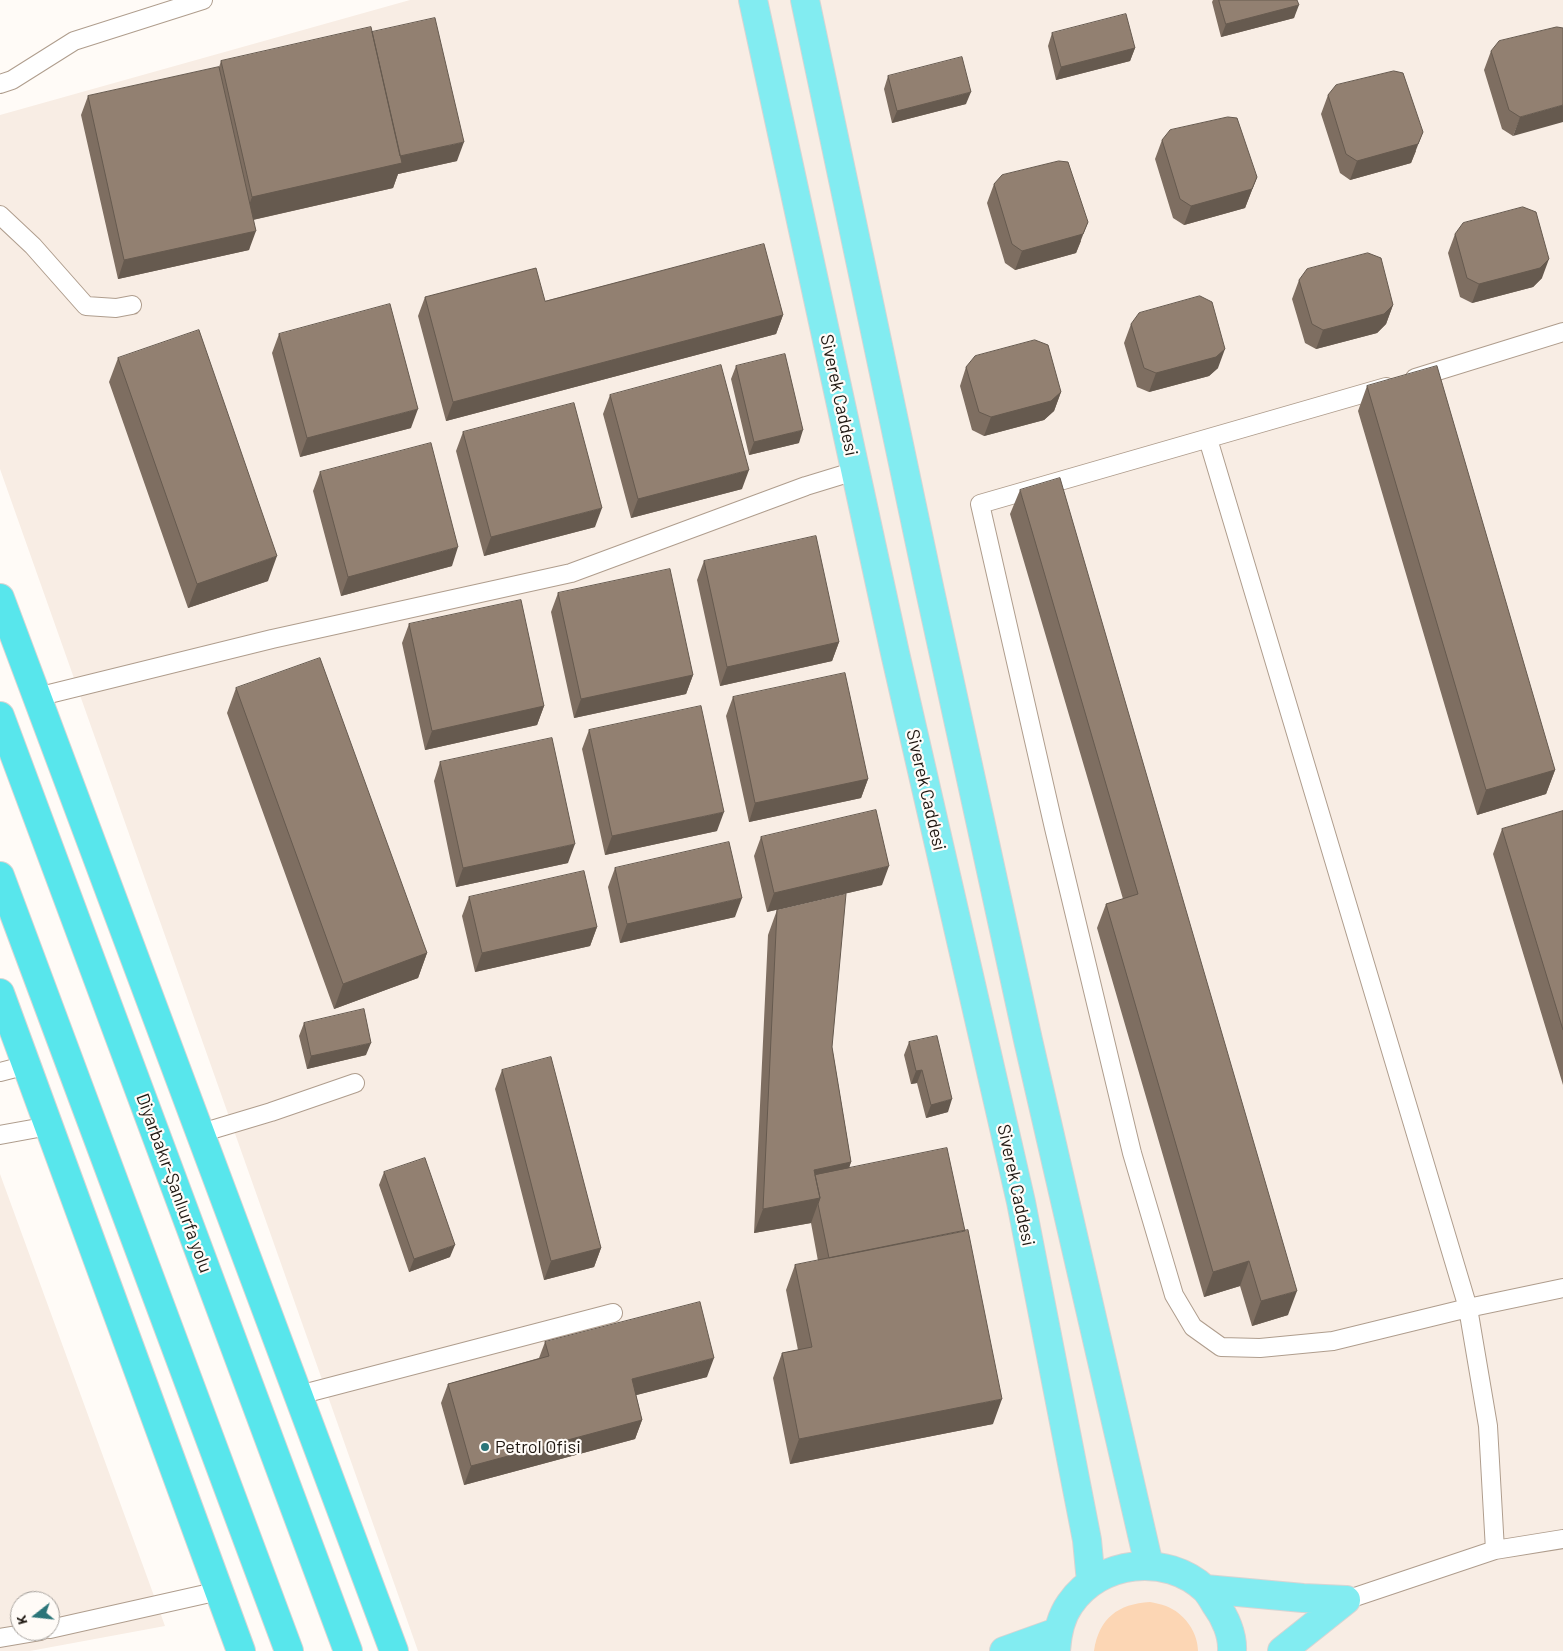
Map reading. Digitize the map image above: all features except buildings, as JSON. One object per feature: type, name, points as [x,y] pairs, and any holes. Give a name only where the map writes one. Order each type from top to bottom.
[{"type":"highway","points":[[0,598],[394,1651]]},
{"type":"highway","name":"Diyarbakır-Şanlıurfa yolu","points":[[0,716],[348,1651]]},
{"type":"highway","points":[[0,876],[289,1651]]},
{"type":"highway","points":[[0,993],[241,1651]]},
{"type":"main road","name":"Siverek Caddesi","points":[[753,0],[855,471],[1021,1202],[1087,1540],[1091,1582]]},
{"type":"main road","points":[[804,0],[1028,1040],[1149,1565]]},
{"type":"main road","points":[[1004,1651],[1056,1642],[1070,1604],[1091,1582],[1119,1568],[1149,1565],[1179,1572],[1205,1589],[1224,1614],[1232,1651]]},
{"type":"main road","points":[[1205,1589],[1346,1600]]},
{"type":"main road","points":[[1282,1651],[1346,1600]]},
{"type":"lane","points":[[0,84],[12,80],[74,41],[203,0]]},
{"type":"lane","points":[[0,215],[33,246],[86,306],[116,308],[132,305]]},
{"type":"lane","points":[[1563,332],[1378,390],[980,504],[1052,819],[1132,1154],[1174,1295],[1193,1327],[1221,1346],[1260,1348],[1333,1341],[1468,1308],[1563,1288]]},
{"type":"lane","points":[[1208,439],[1468,1308],[1488,1426],[1495,1550]]},
{"type":"lane","points":[[37,697],[272,639],[571,573],[806,486],[855,471]]},
{"type":"lane","points":[[0,1072],[27,1065]]},
{"type":"lane","points":[[201,1133],[271,1112],[355,1083]]},
{"type":"lane","points":[[0,1135],[49,1126]]},
{"type":"lane","points":[[299,1395],[613,1314]]},
{"type":"lane","points":[[1346,1600],[1495,1550],[1563,1540]]},
{"type":"lane","points":[[60,1627],[219,1591]]},
{"type":"shaded area","points":[[410,0],[1563,0],[1563,1651],[418,1651],[0,469],[0,115]]},
{"type":"shaded area","points":[[0,1174],[165,1626],[30,1651],[0,1651]]},
{"type":"shaded area","points":[[1150,1602],[1173,1609],[1184,1618],[1196,1637],[1198,1651],[1094,1651],[1100,1630],[1112,1615],[1128,1606]]},
{"type":"place","name":"Petrol Ofisi","points":[[485,1447]]}]
